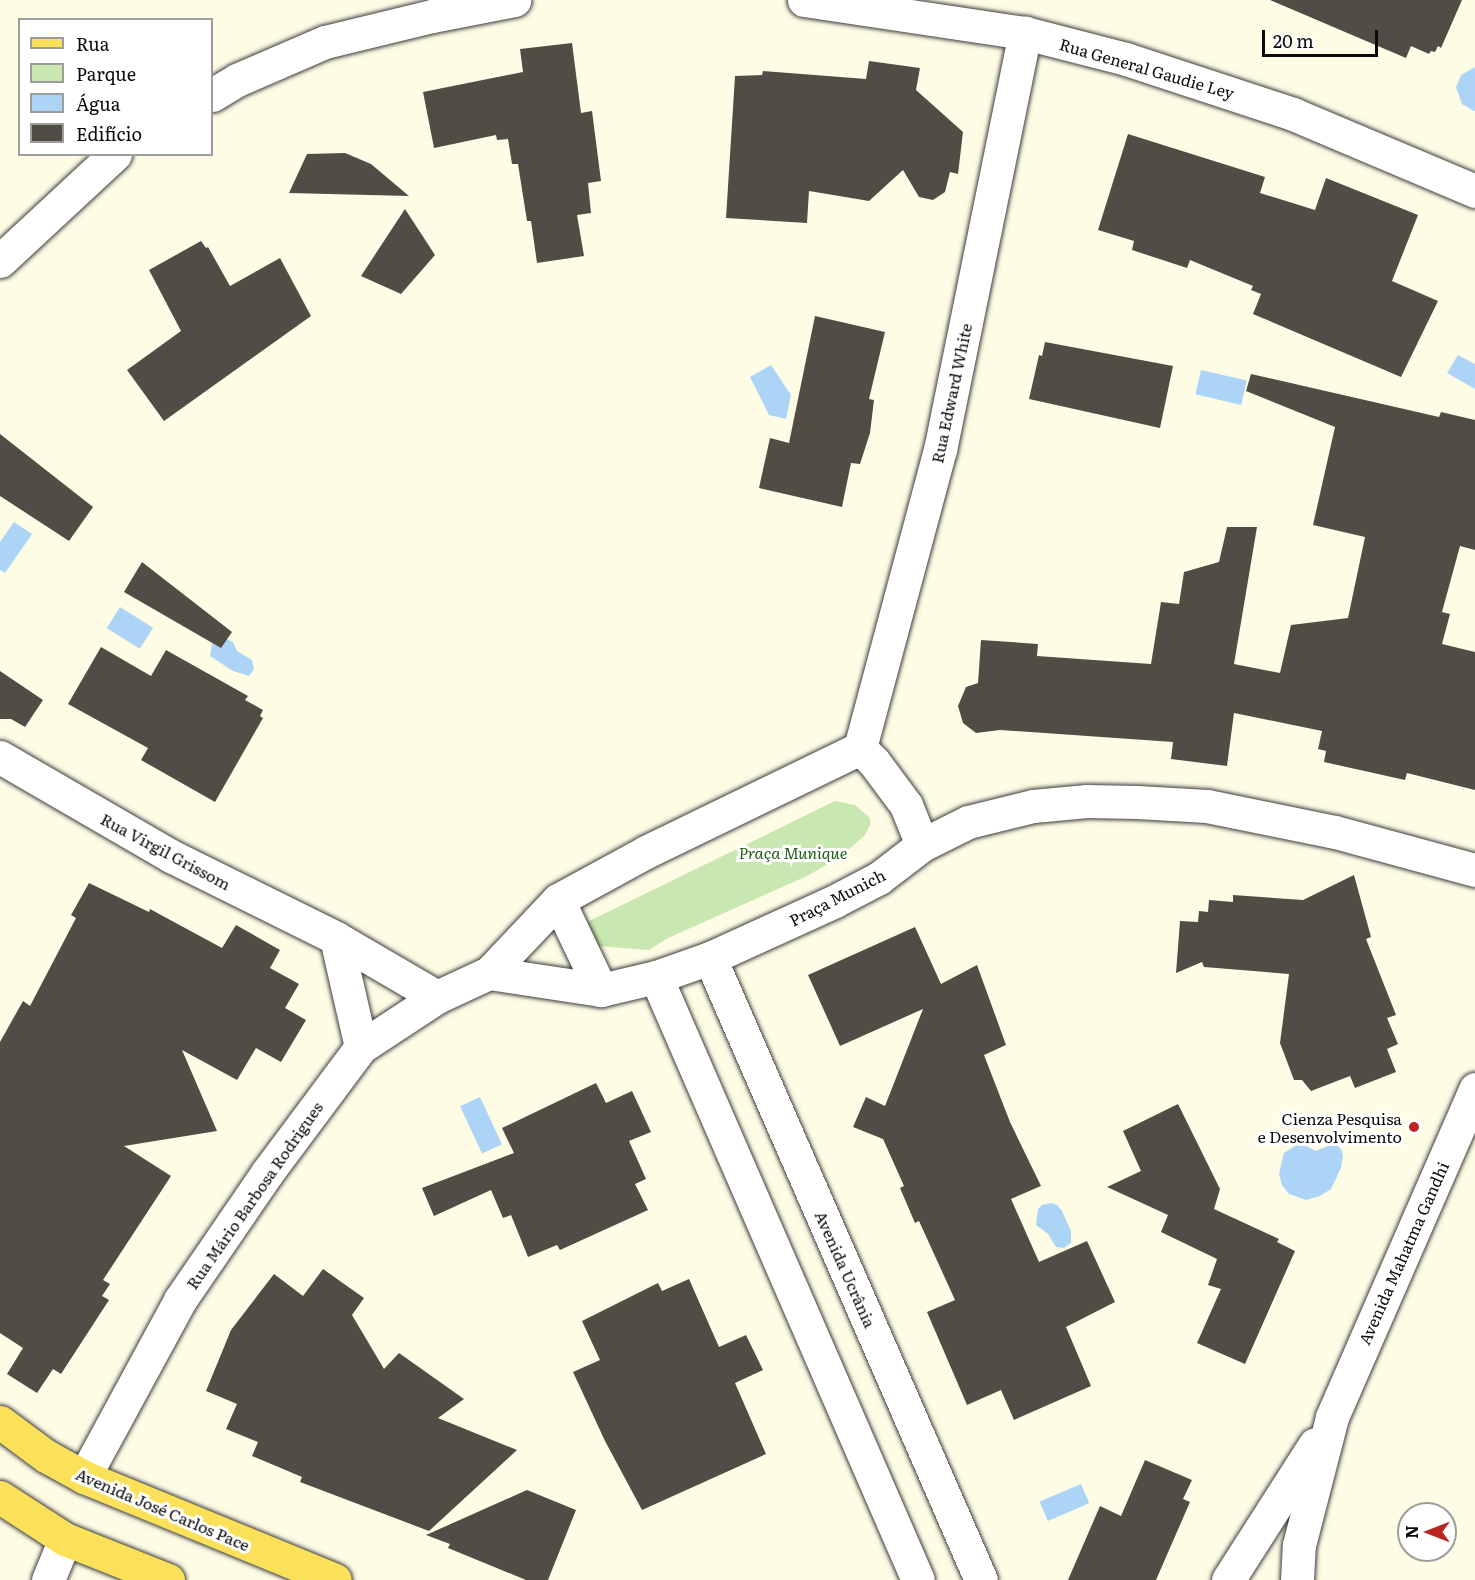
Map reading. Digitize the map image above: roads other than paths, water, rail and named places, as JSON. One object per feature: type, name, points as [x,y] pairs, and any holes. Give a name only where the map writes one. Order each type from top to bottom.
[{"type":"main road","name":"Avenida José Carlos Pace","points":[[0,1422],[46,1456],[84,1478],[335,1580]]},
{"type":"main road","points":[[0,1497],[65,1539],[168,1580]]},
{"type":"street","points":[[213,94],[237,80],[325,42],[426,8],[514,0]]},
{"type":"street","name":"Rua General Gaudie Ley","points":[[804,0],[958,21],[1025,33],[1126,59],[1218,87],[1366,144],[1475,191]]},
{"type":"street","name":"Rua Edward White","points":[[860,748],[940,450],[1025,33]]},
{"type":"street","points":[[0,261],[113,156]]},
{"type":"street","points":[[489,973],[558,900],[646,852],[860,748],[874,762],[906,805],[922,845]]},
{"type":"street","name":"Rua Virgil Grissom","points":[[0,758],[171,856],[336,938],[437,997]]},
{"type":"street","name":"Praça Munich","points":[[489,973],[600,990],[656,977],[710,958],[870,882],[922,845],[968,822],[1033,806],[1087,801],[1207,806],[1335,832],[1475,870]]},
{"type":"street","points":[[558,900],[600,990]]},
{"type":"street","points":[[336,938],[361,1047]]},
{"type":"street","name":"Avenida Ucrânia","points":[[710,958],[981,1580]]},
{"type":"street","name":"Rua Mário Barbosa Rodrigues","points":[[84,1478],[180,1299],[267,1173],[361,1047],[437,997],[489,973]]},
{"type":"street","points":[[656,977],[918,1580]]},
{"type":"street","name":"Avenida Mahatma Gandhi","points":[[1228,1580],[1332,1417],[1475,1089]]},
{"type":"street","name":"Avenida Mahatma Gandhi","points":[[1297,1580],[1299,1545],[1332,1417]]},
{"type":"street","points":[[954,1519],[962,1555],[962,1574],[958,1580]]},
{"type":"street","points":[[48,1580],[65,1539]]},
{"type":"street","points":[[904,1548],[927,1574],[941,1580]]},
{"type":"water","points":[[1475,67],[1474,111],[1462,104],[1456,87],[1461,75]]},
{"type":"water","points":[[1458,355],[1475,364],[1475,389],[1447,373]]},
{"type":"water","points":[[771,365],[791,395],[786,419],[769,415],[750,377]]},
{"type":"water","points":[[1201,370],[1247,381],[1241,405],[1195,394]]},
{"type":"water","points":[[14,522],[32,534],[5,573],[0,570],[0,542]]},
{"type":"water","points":[[120,607],[153,628],[140,649],[107,628]]},
{"type":"water","points":[[224,638],[233,642],[237,651],[252,660],[254,669],[249,676],[233,671],[210,656],[212,644]]},
{"type":"water","points":[[480,1097],[502,1144],[482,1153],[460,1106]]},
{"type":"water","points":[[1300,1143],[1316,1151],[1330,1145],[1337,1145],[1343,1156],[1341,1168],[1331,1189],[1320,1196],[1306,1200],[1289,1194],[1282,1185],[1279,1174],[1284,1153]]},
{"type":"water","points":[[1051,1203],[1057,1205],[1062,1211],[1071,1231],[1071,1243],[1064,1248],[1056,1247],[1048,1234],[1036,1225],[1038,1209],[1042,1205]]},
{"type":"water","points":[[1081,1484],[1089,1503],[1048,1521],[1040,1502]]},
{"type":"place","name":"Cienza Pesquisa e Desenvolvimento","points":[[1414,1127]]},
{"type":"park label","name":"Praça Munique","points":[[793,852]]}]
